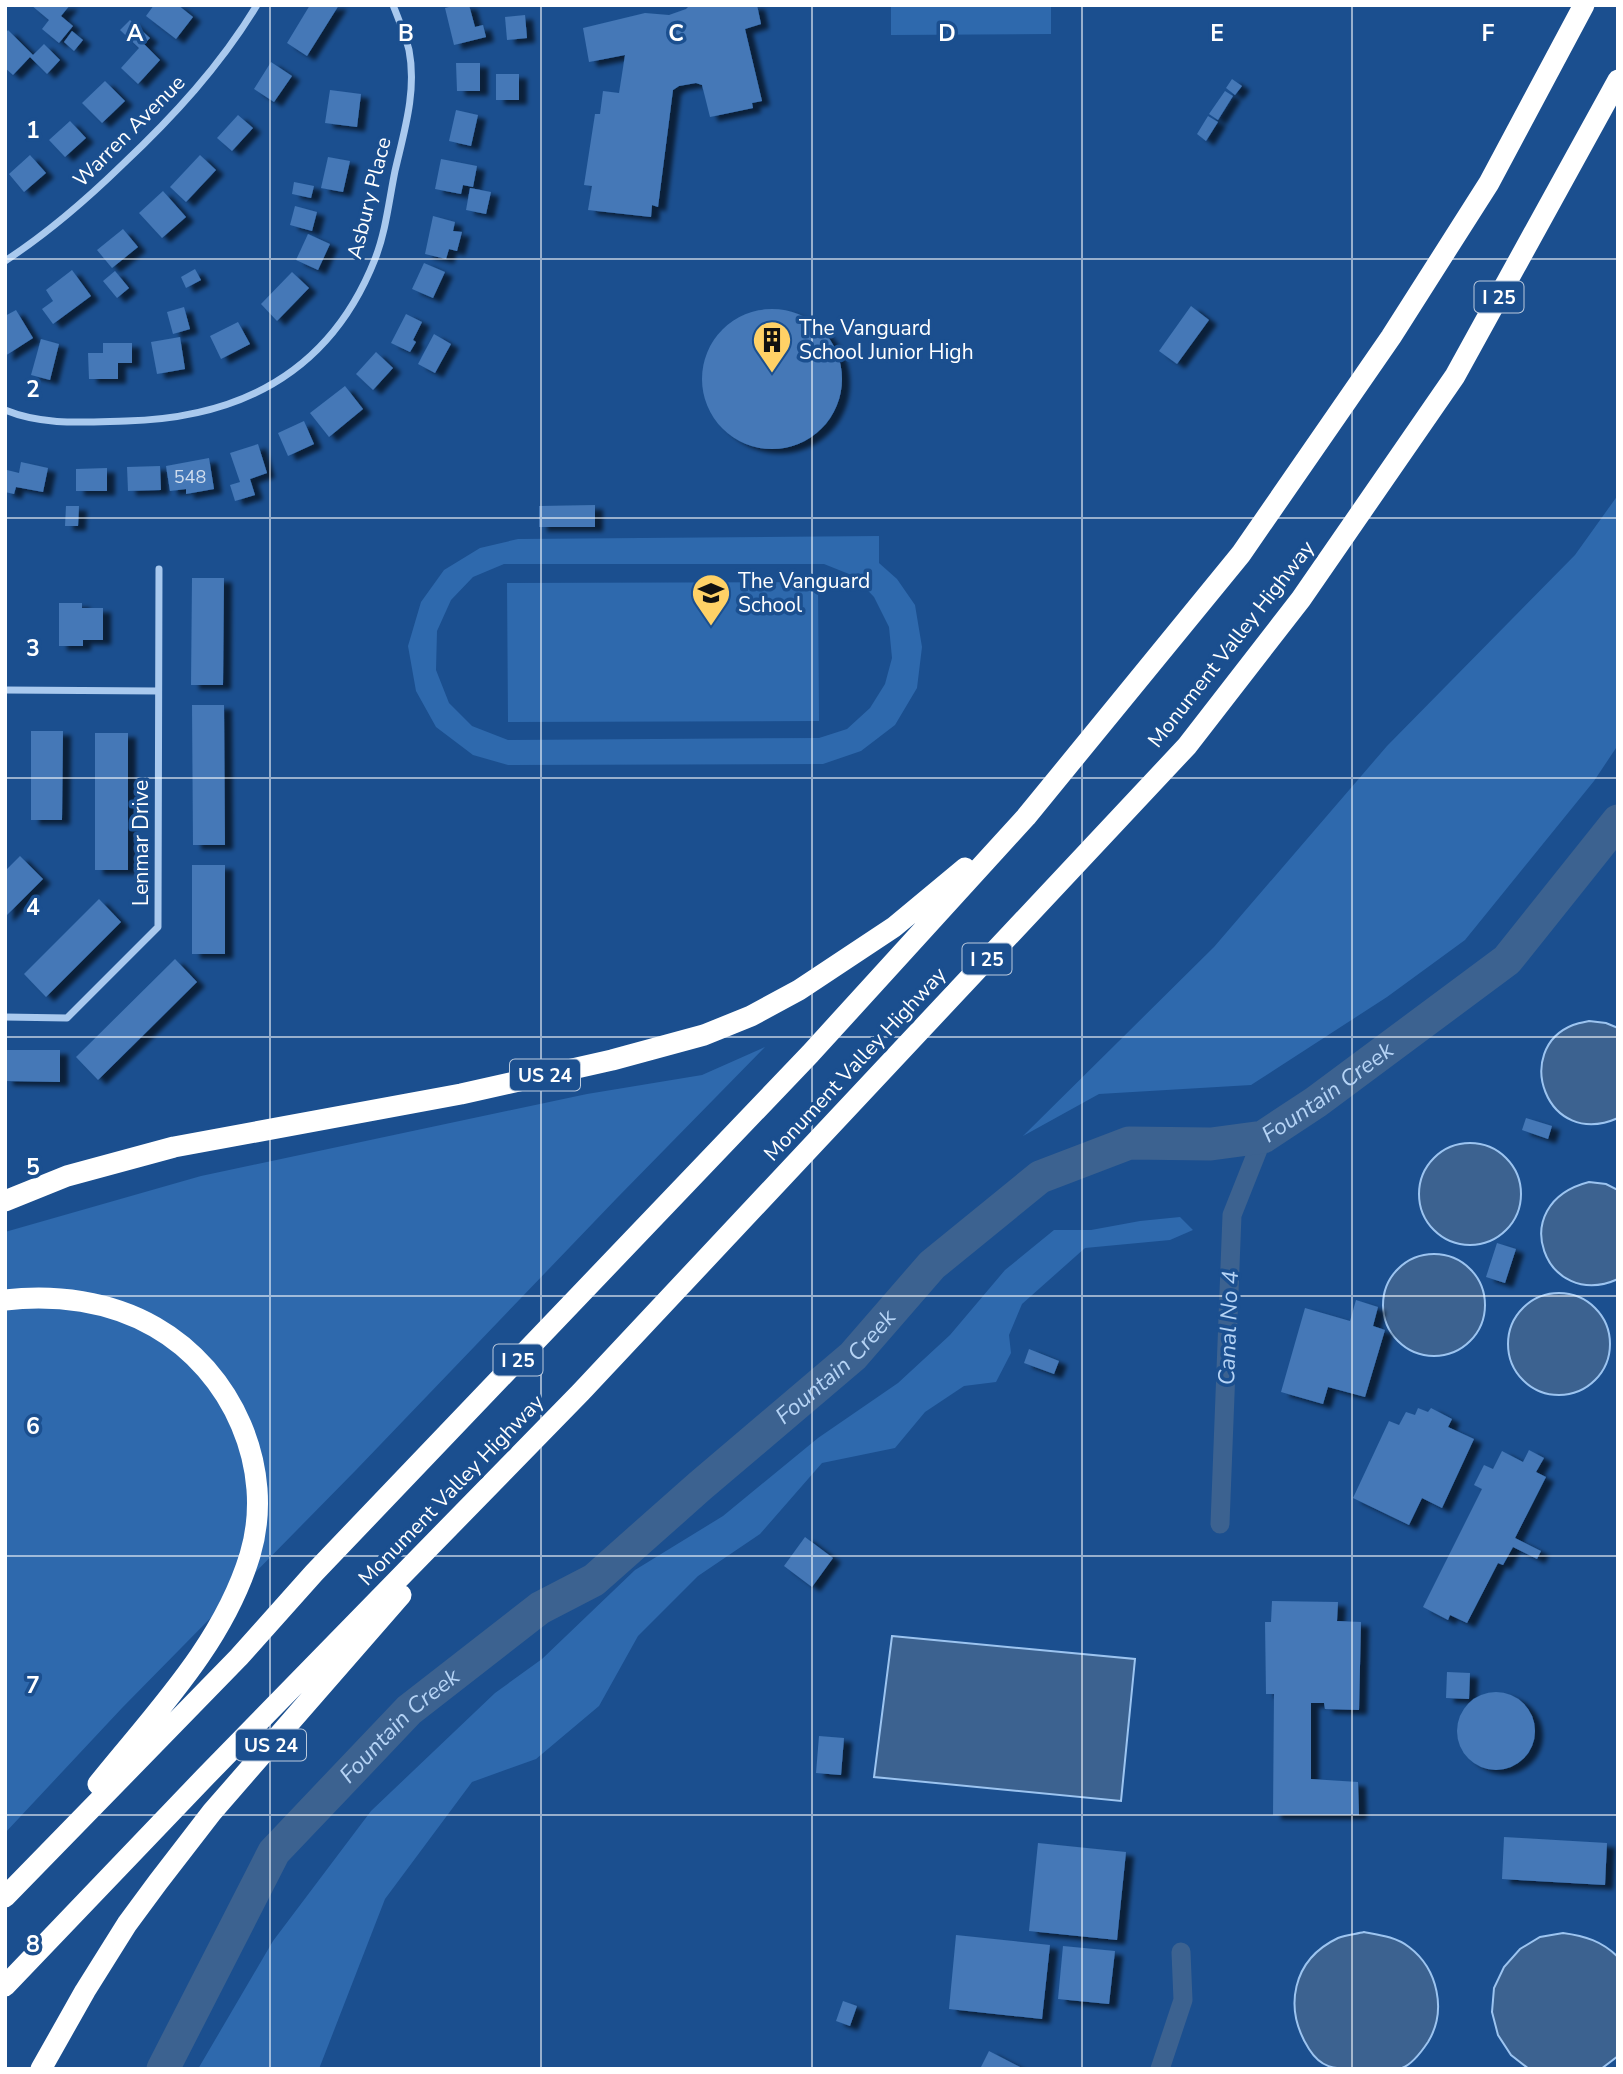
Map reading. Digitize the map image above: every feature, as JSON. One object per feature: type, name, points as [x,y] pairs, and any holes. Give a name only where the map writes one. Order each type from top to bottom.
[{"type":"highway","points":[[1489,183],[1571,5]]},
{"type":"highway","name":"Monument Valley Highway","points":[[9,1893],[239,1657],[314,1573],[810,1054],[1026,817],[1241,554],[1391,337],[1489,183],[1584,5]]},
{"type":"highway","name":"Monument Valley Highway","points":[[5,1986],[531,1444],[1187,746],[1308,588],[1455,376],[1618,80]]},
{"type":"highway","name":"US 24","points":[[5,1201],[68,1176],[174,1147],[461,1094],[704,1035],[751,1016],[799,990],[894,927],[1026,817]]},
{"type":"highway","points":[[5,1300],[30,1297],[94,1303],[135,1317],[173,1339],[191,1354],[213,1379],[238,1416],[254,1465],[257,1506],[256,1530],[250,1554],[215,1634],[186,1675],[9,1893]]},
{"type":"highway","name":"US 24","points":[[41,2069],[127,1924],[212,1812],[531,1444]]},
{"type":"street","name":"Warren Avenue","points":[[5,261],[87,198],[153,137],[210,72],[257,5]]},
{"type":"street","name":"Asbury Place","points":[[5,411],[21,417],[68,422],[179,418],[207,412],[259,391],[286,376],[310,356],[350,309],[376,257],[383,230],[410,101],[411,79],[409,52],[393,5]]},
{"type":"street","name":"Lenmar Drive","points":[[5,1017],[67,1018],[158,927],[159,569]]},
{"type":"street","points":[[5,690],[158,691]]},
{"type":"shaded area","points":[[891,5],[1051,5],[1051,34],[891,35]]},
{"type":"shaded area","points":[[1618,495],[1618,745],[1594,781],[1465,940],[1387,997],[1251,1085],[1099,1094],[1023,1136],[1214,947],[1387,746],[1575,555]]},
{"type":"shaded area","points":[[879,536],[879,563],[897,579],[915,605],[922,647],[917,688],[895,725],[861,751],[823,764],[508,765],[473,755],[436,727],[416,691],[408,646],[421,602],[444,570],[480,548],[518,539]],"holes":[[[504,564],[824,564],[854,576],[874,597],[889,627],[892,658],[885,684],[870,708],[847,729],[819,738],[508,740],[472,726],[449,703],[436,670],[437,631],[451,600],[473,577]]]},
{"type":"shaded area","points":[[818,582],[819,721],[508,722],[507,583]]},
{"type":"shaded area","points":[[1589,1021],[1618,1028],[1618,1118],[1593,1124],[1572,1120],[1556,1109],[1546,1092],[1541,1073],[1544,1054],[1554,1037],[1573,1025]]},
{"type":"shaded area","points":[[765,1047],[122,1708],[5,1833],[5,1232],[201,1176],[587,1094],[702,1075]]},
{"type":"shaded area","points":[[1470,1143],[1499,1151],[1513,1165],[1521,1194],[1513,1223],[1499,1237],[1470,1245],[1441,1237],[1427,1223],[1419,1194],[1427,1165],[1441,1151]]},
{"type":"shaded area","points":[[1589,1182],[1606,1184],[1618,1190],[1618,1279],[1593,1285],[1571,1281],[1555,1269],[1544,1251],[1541,1231],[1547,1211],[1563,1194]]},
{"type":"shaded area","points":[[1180,1217],[1193,1230],[1170,1240],[1085,1248],[1022,1304],[1009,1335],[1011,1353],[996,1382],[964,1386],[925,1412],[895,1448],[822,1463],[760,1534],[698,1576],[638,1636],[599,1706],[536,1759],[472,1782],[385,1899],[319,2069],[198,2069],[273,1941],[371,1811],[495,1693],[542,1659],[635,1570],[723,1516],[818,1438],[898,1383],[950,1335],[1005,1270],[1054,1230],[1091,1230]]},
{"type":"shaded area","points":[[1434,1254],[1463,1262],[1477,1276],[1485,1305],[1477,1334],[1463,1348],[1434,1356],[1405,1348],[1391,1334],[1383,1305],[1391,1276],[1405,1262]]},
{"type":"shaded area","points":[[1559,1293],[1588,1301],[1602,1315],[1610,1344],[1602,1373],[1588,1387],[1559,1395],[1530,1387],[1516,1373],[1508,1344],[1516,1315],[1530,1301]]},
{"type":"shaded area","points":[[892,1636],[1135,1659],[1121,1801],[874,1777]]},
{"type":"shaded area","points":[[1364,1932],[1382,1935],[1409,1947],[1419,1956],[1433,1979],[1438,2004],[1434,2030],[1420,2053],[1402,2068],[1347,2069],[1323,2064],[1309,2049],[1296,2017],[1296,1986],[1310,1959],[1322,1947],[1338,1938]]},
{"type":"shaded area","points":[[1563,1933],[1593,1940],[1618,1957],[1618,2056],[1601,2069],[1529,2069],[1511,2055],[1498,2035],[1492,2012],[1494,1988],[1504,1967],[1520,1949],[1540,1937]]},
{"type":"building","points":[[31,5],[70,5],[61,16],[73,26],[59,43],[42,29],[49,20]]},
{"type":"building","points":[[154,5],[178,5],[193,17],[176,39],[146,16]]},
{"type":"building","points":[[310,5],[339,5],[307,56],[287,43]]},
{"type":"building","points":[[469,5],[475,27],[483,25],[486,37],[454,45],[445,8]]},
{"type":"building","points":[[690,5],[757,5],[761,24],[745,29],[762,101],[752,103],[753,108],[710,117],[702,85],[696,83],[679,86],[673,90],[658,207],[652,205],[651,217],[588,210],[592,186],[584,185],[595,114],[600,114],[603,91],[619,93],[625,55],[589,62],[583,28],[645,13],[669,15]]},
{"type":"building","points":[[525,15],[527,38],[507,40],[505,17]]},
{"type":"building","points":[[130,20],[150,38],[144,44],[160,60],[138,84],[121,68],[139,48],[120,30]]},
{"type":"building","points":[[8,30],[33,55],[44,44],[60,60],[47,74],[30,57],[13,75],[5,68],[5,34]]},
{"type":"building","points":[[72,31],[83,40],[74,51],[64,42]]},
{"type":"building","points":[[271,62],[292,76],[274,102],[254,89]]},
{"type":"building","points":[[456,63],[480,63],[480,91],[457,91]]},
{"type":"building","points":[[496,74],[519,74],[519,100],[496,100]]},
{"type":"building","points":[[1232,79],[1242,86],[1235,95],[1226,88]]},
{"type":"building","points":[[105,81],[125,101],[102,123],[82,103]]},
{"type":"building","points":[[330,90],[361,94],[357,127],[325,123]]},
{"type":"building","points":[[1225,91],[1233,96],[1218,120],[1209,114]]},
{"type":"building","points":[[456,110],[478,115],[471,146],[449,141]]},
{"type":"building","points":[[238,115],[253,128],[232,151],[217,138]]},
{"type":"building","points":[[1208,116],[1218,122],[1206,141],[1197,134]]},
{"type":"building","points":[[70,121],[86,138],[65,157],[49,140]]},
{"type":"building","points":[[30,155],[46,173],[24,192],[9,174]]},
{"type":"building","points":[[200,155],[216,170],[186,202],[170,187]]},
{"type":"building","points":[[328,157],[350,161],[343,192],[321,188]]},
{"type":"building","points":[[441,159],[477,166],[473,187],[463,185],[461,194],[435,189]]},
{"type":"building","points":[[294,182],[314,186],[311,198],[292,194]]},
{"type":"building","points":[[470,188],[491,192],[486,214],[466,210]]},
{"type":"building","points":[[163,191],[186,217],[162,238],[139,213]]},
{"type":"building","points":[[295,206],[317,212],[312,231],[290,225]]},
{"type":"building","points":[[433,216],[455,222],[453,231],[462,232],[457,251],[449,249],[446,259],[425,254]]},
{"type":"building","points":[[123,229],[138,247],[112,268],[97,250]]},
{"type":"building","points":[[308,234],[330,244],[318,270],[296,260]]},
{"type":"building","points":[[424,263],[445,272],[433,298],[412,289]]},
{"type":"building","points":[[195,269],[201,280],[186,288],[181,277]]},
{"type":"building","points":[[72,270],[91,296],[53,324],[42,309],[53,301],[46,290]]},
{"type":"building","points":[[115,271],[129,288],[117,298],[103,281]]},
{"type":"building","points":[[292,272],[309,288],[277,321],[261,304]]},
{"type":"building","points":[[1191,306],[1209,320],[1177,364],[1159,351]]},
{"type":"building","points":[[184,307],[190,329],[173,334],[167,312]]},
{"type":"building","name":"The Vanguard School Junior High","points":[[772,309],[799,314],[822,329],[837,352],[842,379],[837,406],[822,429],[799,444],[772,449],[745,444],[722,429],[707,406],[702,379],[707,352],[722,329],[745,314]]},
{"type":"building","points":[[16,310],[33,338],[5,356],[5,316]]},
{"type":"building","points":[[406,314],[422,322],[410,352],[391,343]]},
{"type":"building","points":[[238,322],[250,344],[221,359],[210,336]]},
{"type":"building","points":[[434,334],[451,344],[435,373],[418,364]]},
{"type":"building","points":[[180,337],[185,369],[157,374],[151,342]]},
{"type":"building","points":[[41,339],[59,344],[50,380],[31,375]]},
{"type":"building","points":[[103,343],[132,343],[132,363],[118,363],[118,379],[89,379],[88,353],[103,353]]},
{"type":"building","points":[[376,352],[393,368],[373,390],[356,374]]},
{"type":"building","points":[[345,386],[363,409],[329,437],[310,413]]},
{"type":"building","points":[[304,421],[314,444],[288,456],[278,433]]},
{"type":"building","points":[[258,444],[267,473],[250,479],[255,495],[235,501],[230,485],[240,482],[230,453]]},
{"type":"building","points":[[209,458],[214,489],[186,494],[186,489],[170,491],[166,466]]},
{"type":"building","points":[[21,462],[48,468],[43,492],[16,487],[14,494],[5,492],[7,470],[19,473]]},
{"type":"building","points":[[160,466],[161,490],[128,491],[127,467]]},
{"type":"building","points":[[107,468],[107,491],[76,491],[76,469]]},
{"type":"building","points":[[595,505],[595,527],[539,527],[539,506]]},
{"type":"building","points":[[66,506],[79,506],[78,526],[65,526]]},
{"type":"building","points":[[192,578],[224,578],[223,685],[191,685]]},
{"type":"building","points":[[59,603],[82,603],[82,608],[103,608],[103,640],[83,640],[83,646],[59,646]]},
{"type":"building","points":[[192,705],[224,705],[225,845],[193,845]]},
{"type":"building","points":[[31,731],[63,731],[62,820],[31,820]]},
{"type":"building","points":[[95,733],[128,733],[128,870],[95,870]]},
{"type":"building","points":[[20,856],[43,879],[5,917],[5,871]]},
{"type":"building","points":[[192,865],[225,865],[225,954],[192,954]]},
{"type":"building","points":[[99,899],[121,922],[46,997],[24,974]]},
{"type":"building","points":[[175,959],[197,982],[98,1080],[76,1057]]},
{"type":"building","points":[[5,1050],[60,1050],[60,1082],[5,1081]]},
{"type":"building","points":[[1526,1118],[1552,1126],[1548,1139],[1522,1130]]},
{"type":"building","points":[[1497,1243],[1516,1249],[1505,1283],[1486,1277]]},
{"type":"building","points":[[1356,1300],[1378,1307],[1373,1326],[1385,1330],[1365,1397],[1328,1387],[1323,1404],[1281,1392],[1305,1308],[1350,1321]]},
{"type":"building","points":[[1029,1349],[1059,1361],[1054,1374],[1024,1363]]},
{"type":"building","points":[[1418,1408],[1428,1412],[1431,1408],[1452,1419],[1448,1427],[1474,1439],[1442,1508],[1422,1498],[1409,1525],[1353,1498],[1389,1421],[1399,1425],[1406,1412],[1415,1415]]},
{"type":"building","points":[[1529,1450],[1544,1458],[1536,1472],[1546,1477],[1515,1538],[1541,1551],[1537,1559],[1513,1547],[1503,1565],[1498,1563],[1467,1623],[1450,1615],[1448,1620],[1423,1607],[1482,1489],[1474,1485],[1484,1465],[1493,1469],[1502,1451],[1523,1462]]},
{"type":"building","points":[[805,1537],[833,1558],[812,1587],[784,1566]]},
{"type":"building","points":[[1272,1601],[1338,1602],[1337,1621],[1361,1622],[1359,1710],[1325,1709],[1324,1703],[1311,1703],[1311,1779],[1358,1782],[1359,1815],[1273,1815],[1274,1694],[1266,1694],[1265,1622],[1271,1622]]},
{"type":"building","points":[[1447,1672],[1470,1673],[1469,1699],[1446,1698]]},
{"type":"building","points":[[1496,1692],[1511,1695],[1524,1703],[1532,1716],[1535,1731],[1532,1746],[1524,1759],[1511,1767],[1496,1770],[1481,1767],[1468,1759],[1460,1746],[1457,1731],[1460,1716],[1468,1703],[1481,1695]]},
{"type":"building","points":[[819,1736],[844,1738],[841,1775],[816,1773]]},
{"type":"building","points":[[1504,1837],[1607,1843],[1605,1885],[1502,1879]]},
{"type":"building","points":[[1038,1843],[1126,1852],[1117,1940],[1029,1931]]},
{"type":"building","points":[[956,1935],[1050,1945],[1042,2019],[949,2009]]},
{"type":"building","points":[[1063,1946],[1115,1951],[1109,2004],[1058,1999]]},
{"type":"building","points":[[843,2001],[857,2006],[850,2026],[836,2021]]},
{"type":"building","points":[[989,2051],[1024,2069],[980,2069]]},
{"type":"waterway","name":"Fountain Creek","points":[[163,2069],[274,1852],[409,1710],[540,1608],[594,1580],[853,1356],[932,1265],[1040,1177],[1129,1143],[1211,1144],[1263,1137],[1316,1102],[1507,960],[1618,821]]},
{"type":"waterway","name":"Canal No 4","points":[[1220,1524],[1232,1215],[1263,1137]]},
{"type":"waterway","name":"Canal No 4","points":[[1160,2069],[1183,2000],[1181,1952]]},
{"type":"place","name":"The Vanguard School Junior High","points":[[772,374]]},
{"type":"place","name":"The Vanguard School","points":[[711,627]]}]
